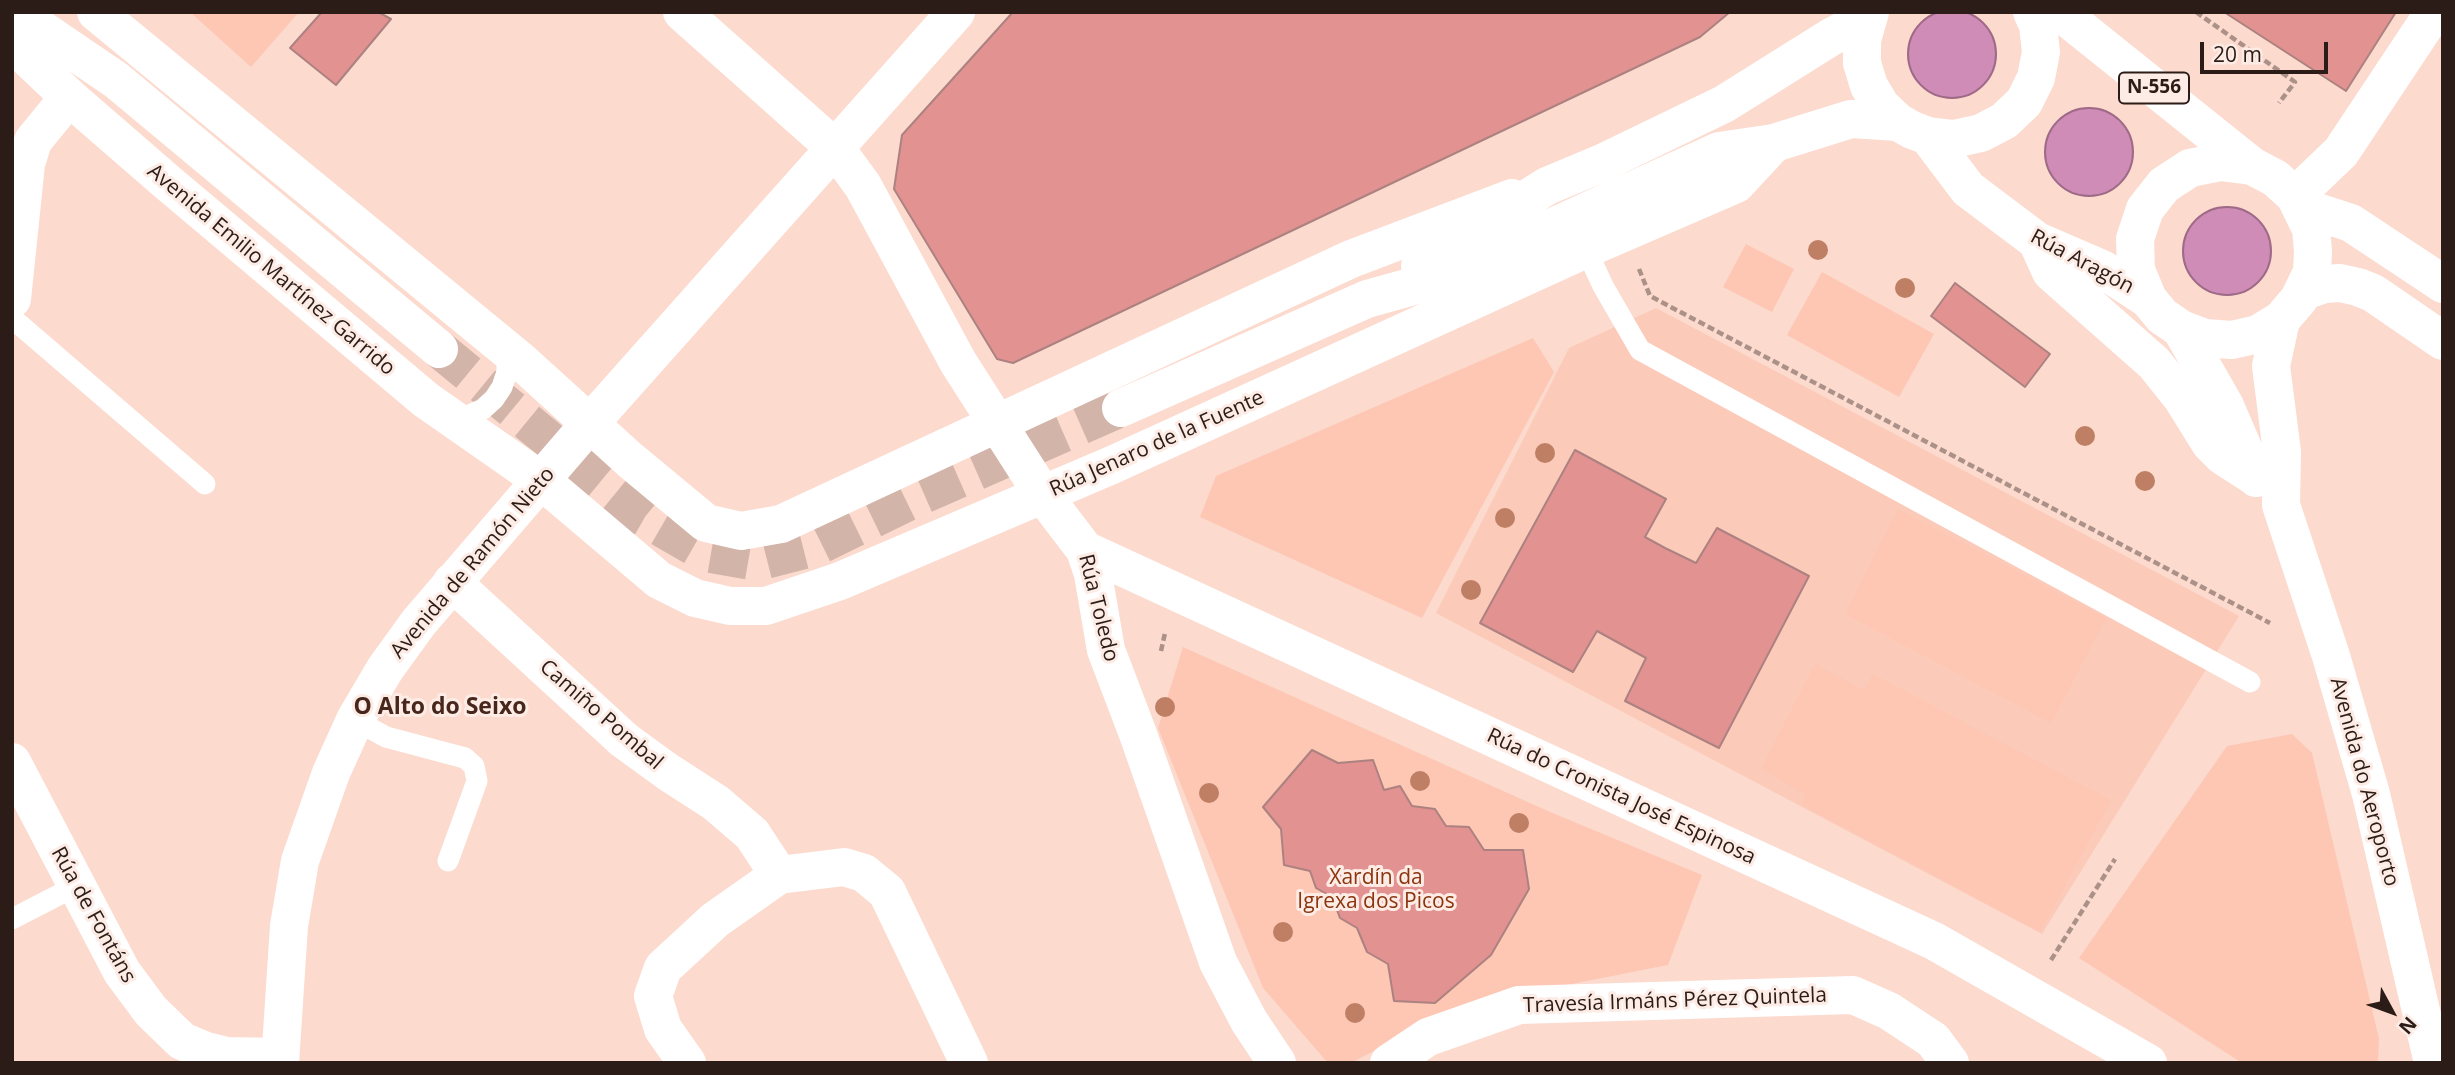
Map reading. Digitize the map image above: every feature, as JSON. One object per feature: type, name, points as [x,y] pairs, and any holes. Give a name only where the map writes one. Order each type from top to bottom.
[{"type":"main road","points":[[16,12],[116,80],[439,349]]},
{"type":"main road","points":[[51,12],[116,80]]},
{"type":"main road","points":[[96,12],[507,350],[591,422],[630,460],[706,523],[741,531],[781,524],[1351,259],[1602,163],[1724,104],[1868,15]]},
{"type":"main road","name":"Rúa Toledo","points":[[682,12],[836,149],[863,186],[958,362],[1043,495],[1085,550],[1093,574],[1106,650],[1208,936],[1235,996],[1277,1063]]},
{"type":"main road","name":"Avenida de Ramón Nieto","points":[[280,1060],[289,926],[300,861],[331,773],[355,720],[385,668],[452,582],[591,422],[956,12]]},
{"type":"main road","points":[[1913,129],[1954,139],[1981,133],[2004,121],[2024,102],[2036,78],[2041,52],[2038,25],[2032,12]]},
{"type":"main road","name":"Rúa Aragón","points":[[2054,12],[2066,18],[2252,166],[2275,178],[2298,202],[2351,223],[2443,284]]},
{"type":"main road","points":[[2292,305],[2312,272],[2311,229],[2298,202],[2341,152],[2434,12]]},
{"type":"main road","name":"Rúa Aragón","points":[[1868,15],[1861,40],[1862,64],[1869,86],[1881,106],[1913,129],[1968,189],[2037,241],[2102,269],[2148,299]]},
{"type":"main road","name":"Avenida Emilio Martínez Garrido","points":[[12,43],[69,97],[167,182],[426,400],[542,481]]},
{"type":"main road","points":[[12,299],[26,164],[33,141],[69,97]]},
{"type":"main road","name":"Rúa Jenaro de la Fuente","points":[[1367,299],[1439,279],[1719,151],[1774,144],[1852,119],[1913,129]]},
{"type":"main road","name":"Rúa Jenaro de la Fuente","points":[[542,481],[659,580],[695,598],[730,606],[766,606],[840,580],[1043,495],[1586,248],[1736,184],[1774,144]]},
{"type":"main road","name":"Rúa Aragón","points":[[2252,166],[2220,162],[2190,168],[2164,185],[2145,209],[2135,239],[2136,270],[2148,299],[2162,316],[2181,330],[2205,338],[2232,340],[2258,334],[2292,305],[2324,284],[2340,283],[2372,293],[2443,341]]},
{"type":"main road","points":[[1121,408],[1367,299],[1547,186]]},
{"type":"main road","points":[[2037,241],[2051,272],[2154,363],[2182,398],[2210,443],[2223,456],[2254,476]]},
{"type":"main road","name":"Avenida do Aeroporto","points":[[2292,305],[2271,366],[2282,452],[2281,505],[2371,794],[2433,1063]]},
{"type":"main road","name":"Avenida do Aeroporto","points":[[2181,330],[2225,405],[2254,476],[2281,505]]},
{"type":"main road","name":"Rúa do Cronista José Espinosa","points":[[1085,550],[1934,941],[2148,1063]]},
{"type":"main road","name":"Camiño Pombal","points":[[452,582],[624,740],[716,803],[752,834],[779,875]]},
{"type":"main road","name":"Rúa de Fontáns","points":[[12,762],[122,972],[151,1011],[182,1041],[205,1051],[226,1056],[280,1060]]},
{"type":"main road","points":[[687,1063],[663,1029],[653,996],[663,968],[715,920],[779,875],[844,867],[864,873],[887,892],[969,1063]]},
{"type":"main road","name":"Travesía Irmáns Pérez Quintela","points":[[1389,1063],[1428,1037],[1519,1005],[1853,995],[1889,1011],[1933,1040],[1950,1063]]},
{"type":"lane","points":[[1586,248],[1603,286],[1640,350],[2250,682]]},
{"type":"lane","points":[[12,318],[205,484]]},
{"type":"lane","points":[[454,422],[483,409],[494,399],[507,372],[507,350]]},
{"type":"lane","points":[[355,720],[386,737],[465,758],[474,766],[477,781],[449,860]]},
{"type":"lane","points":[[12,919],[76,887]]},
{"type":"path","points":[[2196,12],[2295,82],[2279,103]]},
{"type":"path","points":[[1639,268],[1650,296],[2270,623]]},
{"type":"path","points":[[1161,652],[1167,625]]},
{"type":"path","points":[[2031,994],[2115,859]]},
{"type":"shaded area","points":[[1952,10],[1969,14],[1983,23],[1992,37],[1996,54],[1992,71],[1983,85],[1969,94],[1952,98],[1935,94],[1921,85],[1912,71],[1908,54],[1912,37],[1921,23],[1935,14]]},
{"type":"shaded area","points":[[2089,108],[2106,111],[2120,121],[2130,135],[2133,152],[2130,169],[2120,183],[2106,193],[2089,196],[2072,193],[2058,183],[2048,169],[2045,152],[2048,135],[2058,121],[2072,111]]},
{"type":"shaded area","points":[[2227,207],[2244,210],[2258,220],[2268,234],[2271,251],[2268,268],[2258,282],[2244,292],[2227,295],[2210,292],[2196,282],[2186,268],[2183,251],[2186,234],[2196,220],[2210,210]]},
{"type":"shaded area","points":[[1656,308],[2239,616],[2042,934],[1436,613],[1569,348]]},
{"type":"green space","points":[[190,12],[299,12],[251,67]]},
{"type":"green space","points":[[1746,244],[1794,269],[1772,312],[1723,287]]},
{"type":"green space","points":[[1822,272],[1934,334],[1899,397],[1787,335]]},
{"type":"green space","points":[[1533,338],[1554,372],[1422,618],[1200,517],[1216,476]]},
{"type":"green space","points":[[1898,509],[2106,618],[2051,723],[1845,614]]},
{"type":"green space","name":"Xardín da Igrexa dos Picos","points":[[1183,647],[1550,812],[1702,875],[1668,965],[1459,1006],[1351,1063],[1328,1063],[1263,988],[1158,728]]},
{"type":"green space","points":[[1815,664],[1864,690],[1873,674],[2111,800],[2040,932],[1802,805],[1806,795],[1761,769]]},
{"type":"green space","points":[[2292,734],[2312,753],[2379,1039],[2378,1063],[2242,1063],[2079,958],[2227,746]]},
{"type":"building","points":[[322,12],[378,12],[391,19],[336,85],[290,48]]},
{"type":"building","points":[[1013,12],[1730,12],[1700,37],[1013,363],[997,359],[894,189],[902,135]]},
{"type":"building","points":[[2224,12],[2396,12],[2346,91]]},
{"type":"building","points":[[1955,283],[2050,354],[2025,387],[1931,316]]},
{"type":"building","points":[[1575,450],[1666,499],[1645,537],[1665,548],[1696,563],[1717,528],[1809,576],[1719,748],[1625,701],[1646,658],[1597,631],[1573,672],[1480,623]]},
{"type":"building","points":[[1312,750],[1338,763],[1373,760],[1384,790],[1400,786],[1412,806],[1435,809],[1446,826],[1469,827],[1484,850],[1523,850],[1529,889],[1491,955],[1435,1003],[1394,1001],[1388,964],[1367,952],[1357,928],[1340,918],[1332,897],[1316,888],[1310,871],[1284,865],[1281,829],[1263,807]]},
{"type":"tunnel","points":[[439,349],[644,518],[705,553],[757,562],[816,547],[918,497],[1121,408]]},
{"type":"district","name":"O Alto do Seixo","points":[[440,707]]}]
